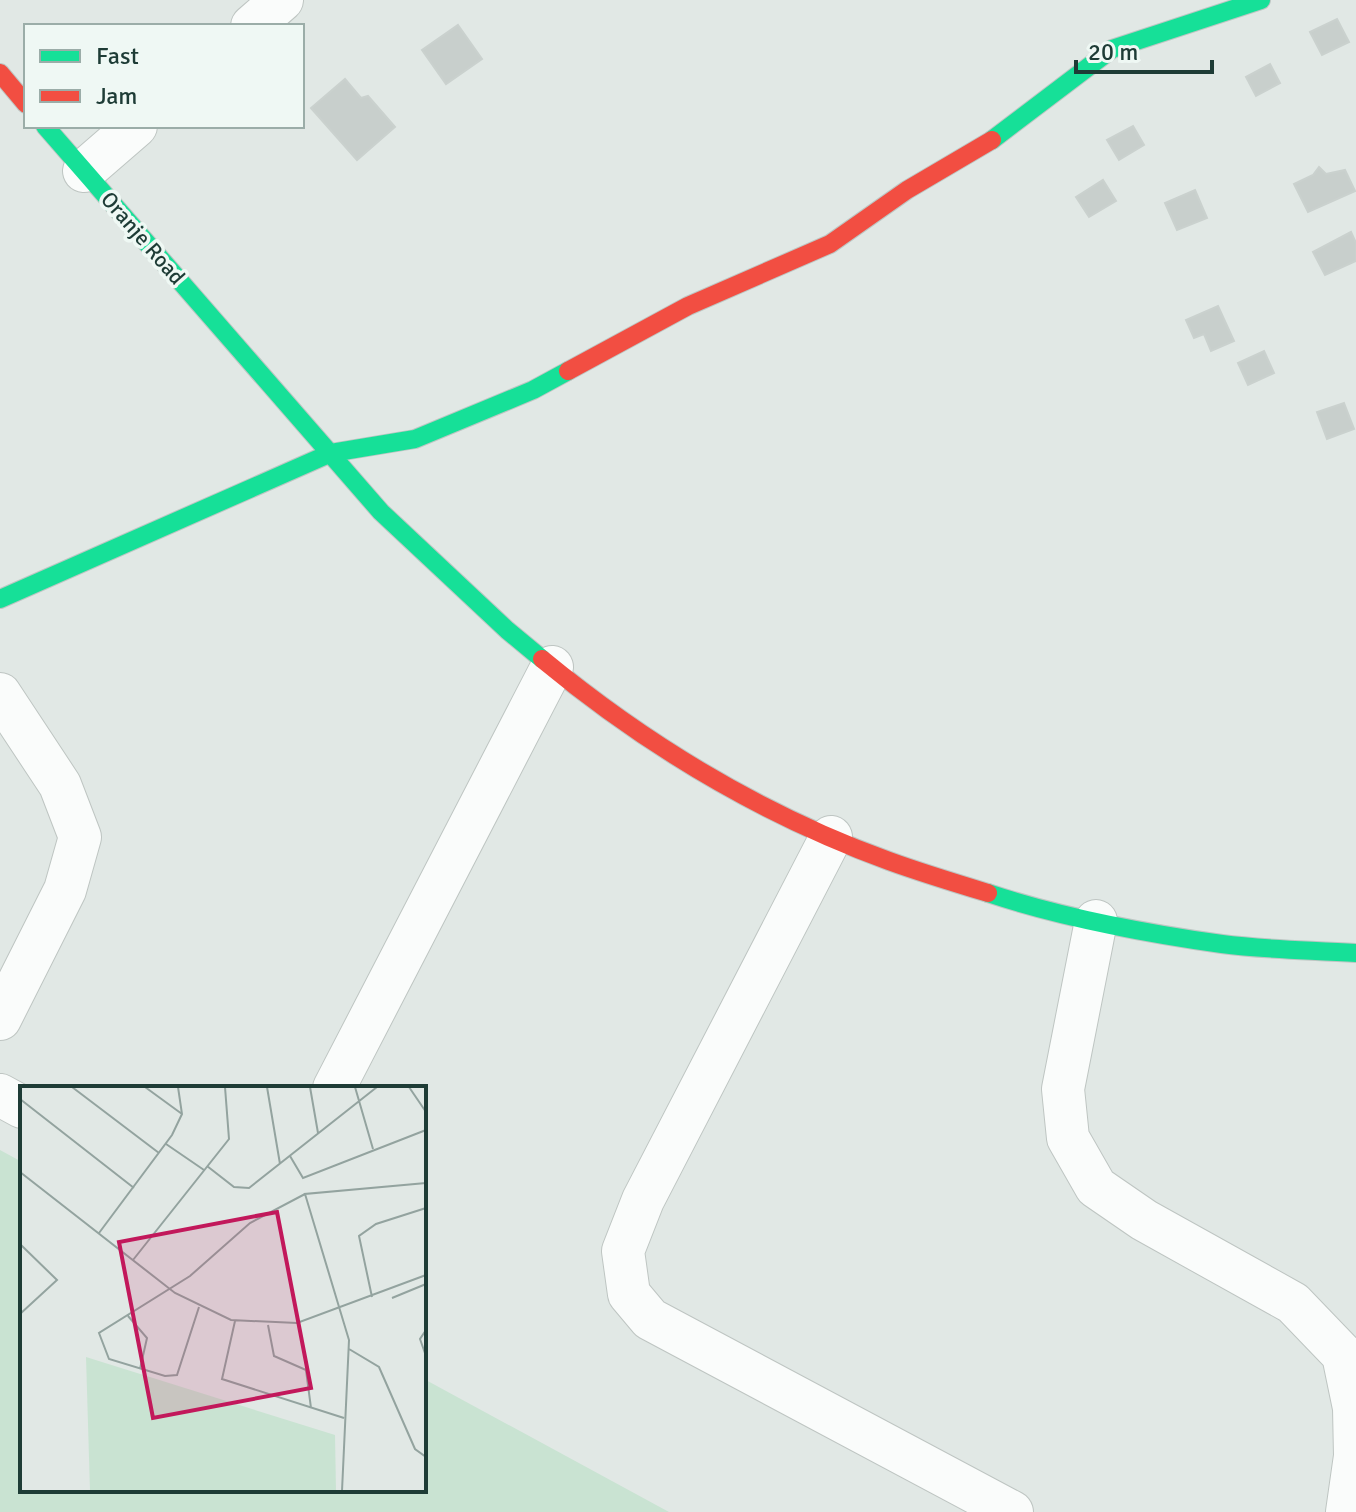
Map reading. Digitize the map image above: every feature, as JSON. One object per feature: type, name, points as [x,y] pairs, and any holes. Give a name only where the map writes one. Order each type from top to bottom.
[{"type":"street","points":[[254,24],[282,0]]},
{"type":"street","points":[[0,599],[331,453],[415,439],[533,390],[688,306],[830,244],[907,190],[995,138],[1112,49],[1261,0]]},
{"type":"street","points":[[0,73],[24,102]]},
{"type":"street","name":"Oranje Road","points":[[47,128],[381,512],[447,576],[588,697],[720,783],[831,837],[889,861],[1015,902],[1096,921],[1223,944],[1356,953]]},
{"type":"street","points":[[84,171],[134,128]]},
{"type":"street","points":[[335,1086],[552,667]]},
{"type":"street","points":[[0,694],[60,785],[80,837],[65,890],[0,1019]]},
{"type":"street","points":[[831,837],[643,1200],[623,1251],[629,1294],[650,1319],[1012,1512]]},
{"type":"street","points":[[1096,921],[1063,1089],[1068,1138],[1096,1187],[1144,1220],[1293,1303],[1343,1355],[1355,1420],[1355,1456],[1347,1512]]},
{"type":"street","points":[[0,1095],[20,1106]]},
{"type":"green space","points":[[0,1150],[20,1161],[20,1492],[426,1492],[426,1380],[669,1512],[0,1512]]},
{"type":"building","points":[[1337,19],[1349,42],[1322,55],[1310,32]]},
{"type":"building","points":[[458,25],[482,59],[446,84],[422,50]]},
{"type":"building","points":[[1270,64],[1280,83],[1256,96],[1246,77]]},
{"type":"building","points":[[345,79],[361,98],[368,96],[395,127],[357,160],[311,108]]},
{"type":"building","points":[[1133,126],[1144,145],[1119,160],[1107,140]]},
{"type":"building","points":[[1319,167],[1326,174],[1345,170],[1355,191],[1308,212],[1294,184],[1313,175]]},
{"type":"building","points":[[1103,180],[1116,201],[1089,217],[1076,197]]},
{"type":"building","points":[[1195,190],[1207,218],[1177,230],[1165,203]]},
{"type":"building","points":[[1351,232],[1356,243],[1356,261],[1325,275],[1313,252]]},
{"type":"building","points":[[1218,306],[1234,341],[1211,351],[1204,334],[1194,338],[1186,320]]},
{"type":"building","points":[[1264,351],[1274,373],[1248,385],[1238,363]]},
{"type":"building","points":[[1344,403],[1354,429],[1327,439],[1317,412]]},
{"type":"traffic: fast","points":[[992,140],[1112,49],[1261,0]]},
{"type":"traffic: fast","points":[[47,128],[381,512],[542,659]]},
{"type":"traffic: fast","points":[[0,599],[331,453],[415,439],[533,390],[568,371]]},
{"type":"traffic: fast","points":[[988,893],[1074,917],[1163,935],[1239,946],[1356,953]]},
{"type":"traffic: jam","points":[[0,73],[24,102]]},
{"type":"traffic: jam","points":[[568,371],[688,306],[830,244],[907,190],[992,140]]},
{"type":"traffic: jam","points":[[542,659],[664,749],[751,800],[842,843],[988,893]]}]
